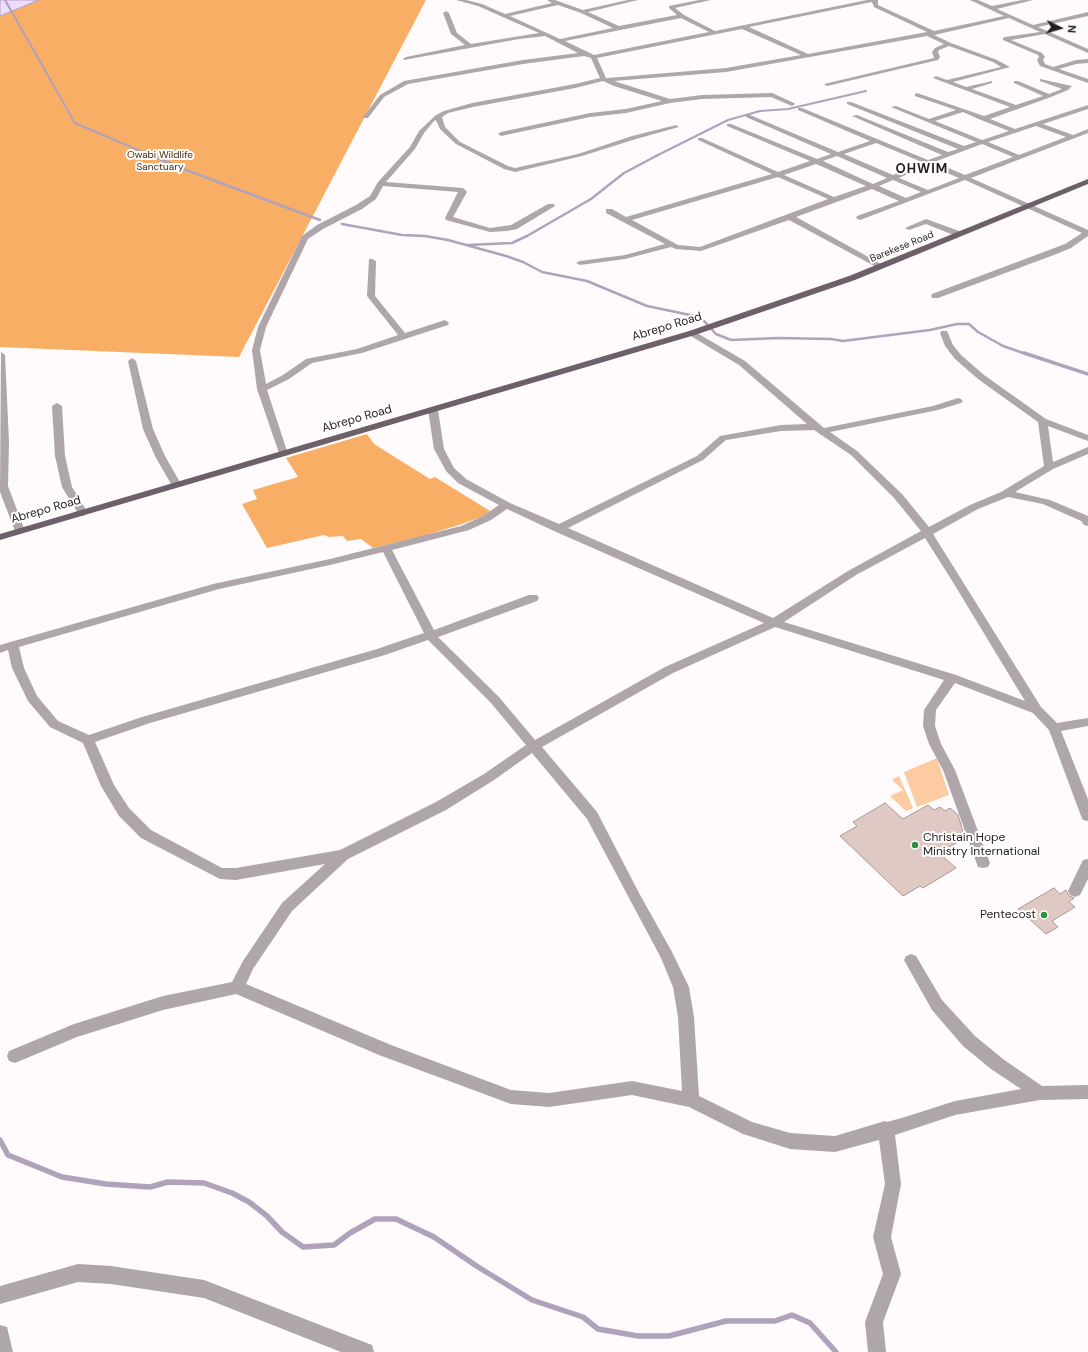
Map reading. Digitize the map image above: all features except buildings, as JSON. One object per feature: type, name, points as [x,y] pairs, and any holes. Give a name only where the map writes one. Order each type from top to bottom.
[{"type":"main road","name":"Barekese Road","points":[[720,324],[792,300],[880,267],[1088,181]]},
{"type":"main road","name":"Abrepo Road","points":[[0,537],[720,324]]},
{"type":"street","points":[[459,0],[480,5],[594,57],[875,0],[876,6],[949,44],[995,60],[1007,66],[946,82]]},
{"type":"street","points":[[550,0],[584,12],[618,28]]},
{"type":"street","points":[[584,12],[636,0]]},
{"type":"street","points":[[708,0],[671,7],[682,16],[713,32]]},
{"type":"street","points":[[973,0],[1088,51]]},
{"type":"street","points":[[992,8],[1030,0]]},
{"type":"street","points":[[504,16],[558,3]]},
{"type":"street","points":[[446,13],[454,34],[470,46]]},
{"type":"street","points":[[1034,26],[1088,14]]},
{"type":"street","points":[[560,41],[682,16]]},
{"type":"street","points":[[283,454],[262,389],[256,350],[262,328],[305,238],[320,227],[360,207],[373,197],[381,184],[412,148],[421,132],[438,116],[446,112],[472,105],[605,79],[726,70],[930,33],[1010,16]]},
{"type":"street","points":[[741,26],[808,56]]},
{"type":"street","points":[[1048,32],[1005,39],[1040,54],[1042,57],[1040,60],[1042,65],[1052,70],[1088,82]]},
{"type":"street","points":[[406,59],[519,36],[546,34]]},
{"type":"street","points":[[1075,44],[1088,42]]},
{"type":"street","points":[[827,84],[936,59],[937,57],[935,52],[949,44]]},
{"type":"street","points":[[366,117],[382,96],[406,82],[523,62],[585,54]]},
{"type":"street","points":[[594,57],[605,79],[616,85],[670,101]]},
{"type":"street","points":[[1052,70],[1076,62],[1088,61]]},
{"type":"street","points":[[936,78],[1015,107]]},
{"type":"street","points":[[1042,80],[1066,87],[1088,82]]},
{"type":"street","points":[[966,89],[990,82]]},
{"type":"street","points":[[1016,82],[1049,96]]},
{"type":"street","points":[[983,119],[1049,96],[1066,89],[1066,87]]},
{"type":"street","points":[[500,134],[590,115],[626,111],[670,101],[702,97],[772,95],[792,104]]},
{"type":"street","points":[[917,95],[964,110],[1014,131]]},
{"type":"street","points":[[849,103],[965,149]]},
{"type":"street","points":[[894,107],[1019,157]]},
{"type":"street","points":[[609,211],[676,247],[701,249],[790,217],[861,189],[874,186],[926,163],[982,142],[1088,107]]},
{"type":"street","points":[[800,110],[963,177],[1086,231],[1068,246],[935,296]]},
{"type":"street","points":[[929,121],[964,110]]},
{"type":"street","points":[[438,116],[442,128],[458,143],[506,168],[515,170],[580,155],[634,137],[676,127]]},
{"type":"street","points":[[748,116],[927,192]]},
{"type":"street","points":[[855,116],[948,156]]},
{"type":"street","points":[[1037,124],[1073,137]]},
{"type":"street","points":[[729,125],[817,161],[906,201]]},
{"type":"street","points":[[897,150],[952,130]]},
{"type":"street","points":[[860,218],[906,201],[963,177],[1088,131]]},
{"type":"street","points":[[700,139],[835,200]]},
{"type":"street","points":[[625,220],[779,174],[875,141]]},
{"type":"street","points":[[381,184],[460,190],[463,192],[448,218],[490,230],[514,227],[551,206]]},
{"type":"street","points":[[790,217],[880,267]]},
{"type":"street","points":[[909,228],[926,221],[959,234]]},
{"type":"street","points":[[580,263],[625,257],[670,244]]},
{"type":"street","points":[[372,262],[371,296],[404,336]]},
{"type":"street","points":[[262,389],[286,377],[309,361],[359,351],[445,323]]},
{"type":"street","points":[[692,333],[742,364],[820,429],[854,453],[898,496],[926,531],[958,578],[1037,710],[1054,728],[1088,816]]},
{"type":"street","points":[[944,333],[949,346],[958,357],[981,377],[1043,421],[1088,438]]},
{"type":"street","points":[[1,355],[4,442],[3,486],[20,531]]},
{"type":"street","points":[[132,361],[148,429],[160,456],[176,484]]},
{"type":"street","points":[[558,529],[700,458],[723,438],[781,428],[820,429],[935,408],[958,401]]},
{"type":"street","points":[[57,406],[60,456],[67,487],[83,513]]},
{"type":"street","points":[[433,410],[439,449],[450,469],[462,481],[506,506],[774,623],[952,678],[1037,710]]},
{"type":"street","points":[[1043,421],[1048,467]]},
{"type":"street","points":[[237,987],[248,965],[287,907],[343,855],[441,806],[489,777],[534,746],[669,670],[774,623],[852,573],[926,531],[974,507],[1006,494],[1048,467],[1088,450]]},
{"type":"street","points":[[1006,493],[1046,502],[1085,519],[1088,523]]},
{"type":"street","points":[[0,649],[217,586],[330,562],[465,528],[506,506]]},
{"type":"street","points":[[386,548],[431,636],[474,678],[534,746],[592,816],[634,897],[667,956],[681,987],[687,1025],[691,1100]]},
{"type":"street","points":[[88,740],[146,720],[431,636],[534,598]]},
{"type":"street","points":[[13,645],[18,668],[32,698],[54,724],[88,740],[108,786],[124,812],[146,834],[220,872],[236,874],[343,855]]},
{"type":"street","points":[[952,678],[930,710],[929,726],[935,744],[948,770],[983,863]]},
{"type":"street","points":[[1054,728],[1088,722]]},
{"type":"street","points":[[1075,891],[1088,864]]},
{"type":"street","points":[[910,960],[937,1005],[969,1041],[997,1064],[1040,1093]]},
{"type":"street","points":[[15,1056],[74,1031],[163,1003],[237,987],[385,1050],[511,1097],[549,1100],[632,1088],[691,1100],[749,1129],[790,1142],[835,1144],[956,1108],[1040,1093],[1088,1092]]},
{"type":"street","points":[[877,1352],[874,1322],[892,1274],[882,1237],[893,1184],[889,1149],[884,1129]]},
{"type":"street","points":[[0,1296],[78,1272],[112,1275],[204,1288],[365,1352]]},
{"type":"street","points":[[0,1334],[4,1352]]},
{"type":"shaded area","points":[[0,0],[39,0],[0,16]]},
{"type":"shaded area","points":[[937,758],[949,795],[917,807],[904,772]]},
{"type":"shaded area","points":[[899,776],[913,808],[906,811],[890,796],[903,790],[892,780]]},
{"type":"green space","name":"Owabi Wildlife Sanctuary","points":[[39,0],[426,0],[239,357],[0,347],[0,16]]},
{"type":"green space","points":[[367,434],[374,444],[430,479],[435,477],[490,511],[484,516],[459,525],[423,536],[373,548],[361,539],[347,541],[343,536],[329,537],[324,535],[267,548],[242,504],[257,499],[253,490],[298,477],[286,458]]},
{"type":"waterway","points":[[5,0],[75,123],[152,156]]},
{"type":"waterway","points":[[658,155],[728,120],[760,111],[788,109],[866,91]]},
{"type":"waterway","points":[[150,155],[320,220]]},
{"type":"waterway","points":[[468,245],[512,243],[527,236],[591,199],[624,173],[658,155]]},
{"type":"waterway","points":[[342,224],[402,235],[425,236],[448,240],[506,256],[523,262],[542,272],[587,281],[647,306],[695,316],[704,321],[716,334],[731,340],[778,338],[831,339],[843,341],[930,330],[957,324],[969,324],[978,332],[1003,346],[1026,354]]},
{"type":"waterway","points":[[1024,353],[1088,374]]},
{"type":"waterway","points":[[0,1140],[8,1155],[62,1177],[106,1184],[150,1187],[168,1182],[204,1183],[232,1193],[249,1202],[267,1216],[282,1232],[303,1247],[334,1245],[350,1233],[375,1219],[396,1219],[434,1237],[478,1267],[532,1300],[583,1317],[598,1329],[638,1336],[669,1336],[726,1321],[775,1321],[792,1315],[810,1323],[836,1352]]},
{"type":"place","name":"Christain Hope Ministry International","points":[[915,845]]},
{"type":"place","name":"Pentecost","points":[[1044,915]]},
{"type":"district","name":"OHWIM","points":[[922,170]]}]
